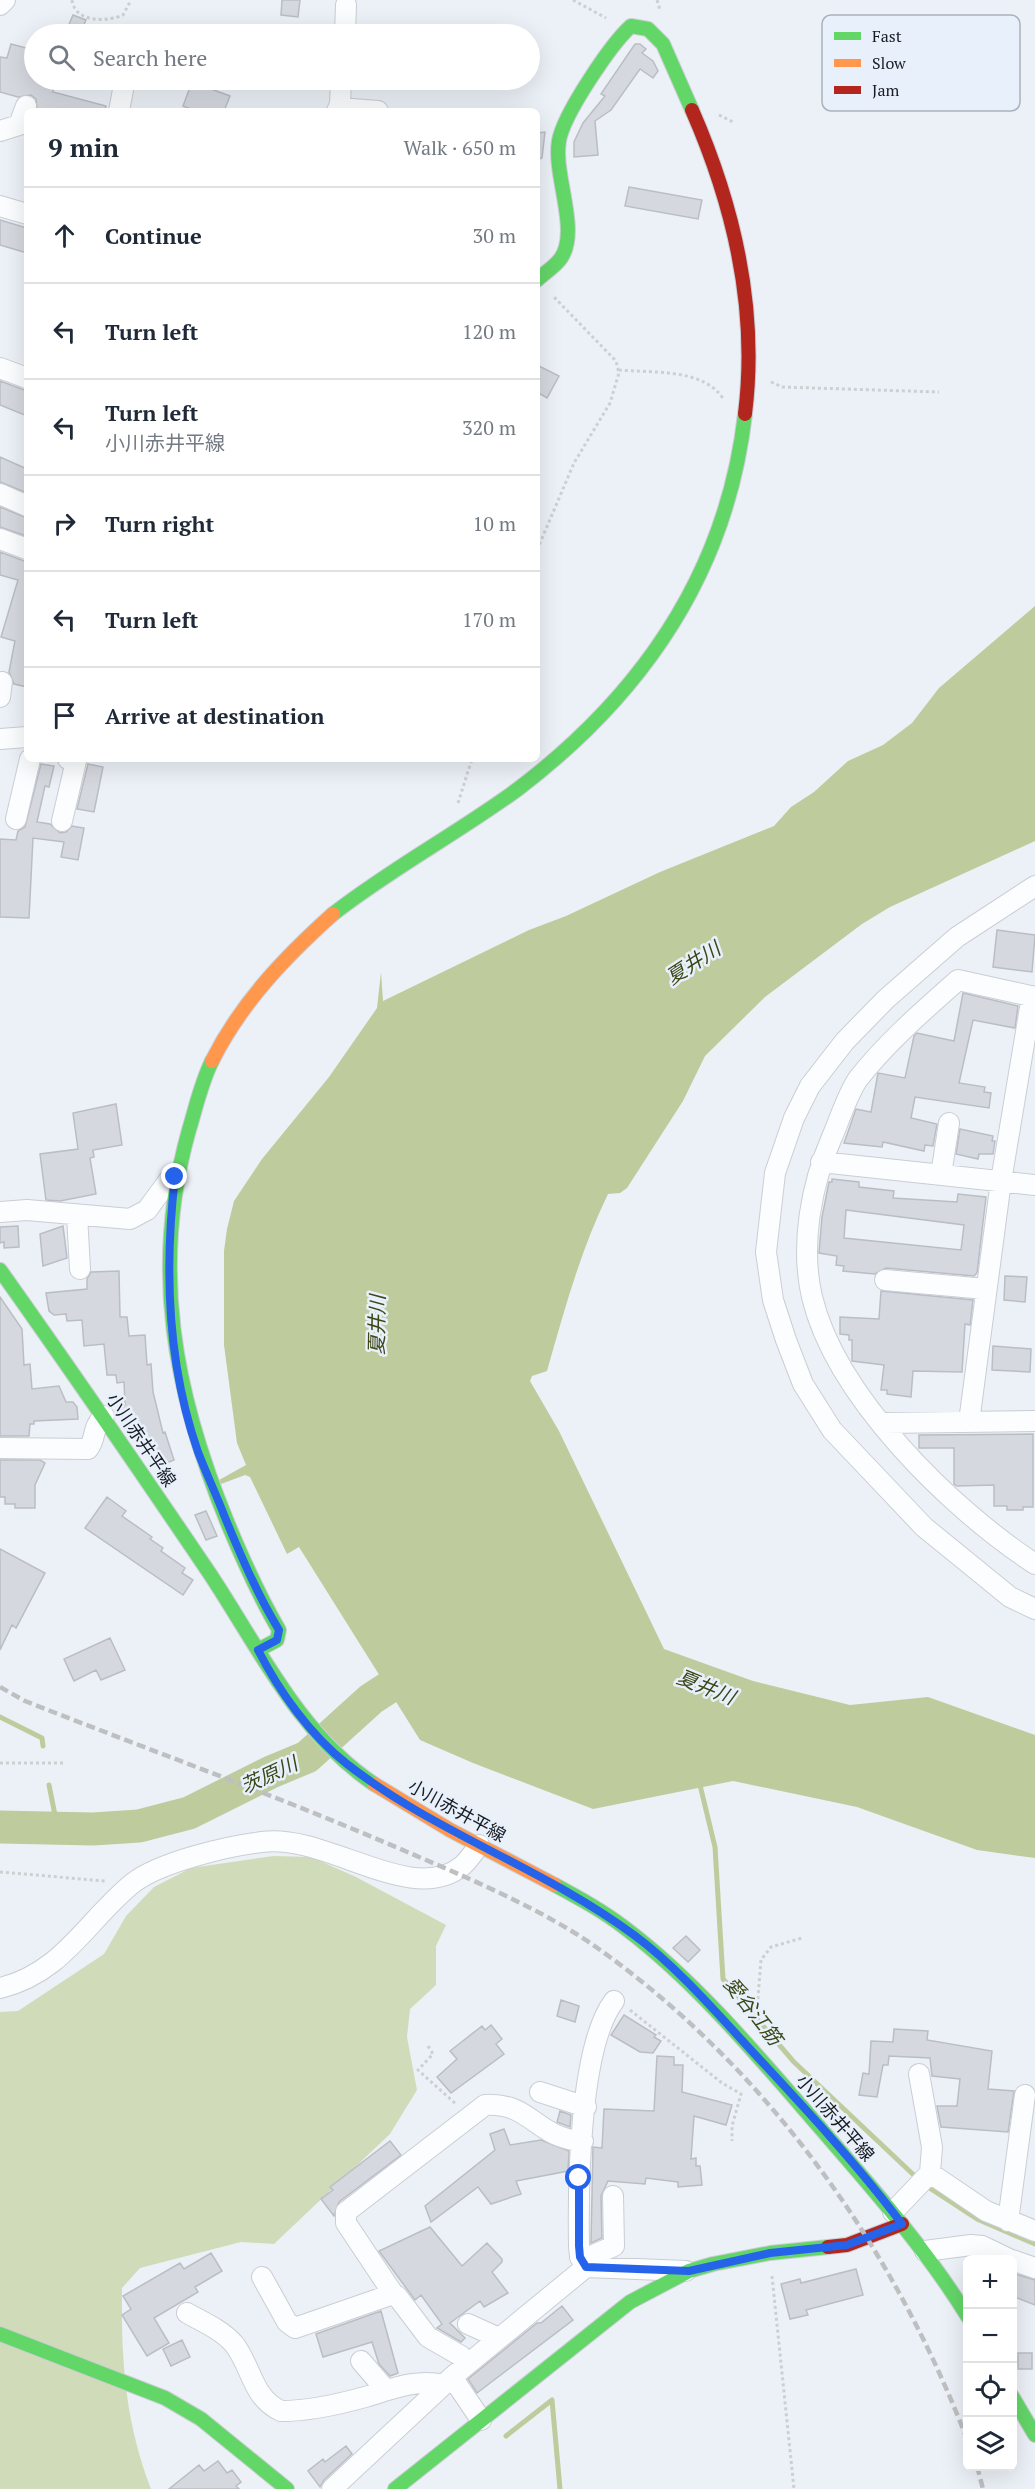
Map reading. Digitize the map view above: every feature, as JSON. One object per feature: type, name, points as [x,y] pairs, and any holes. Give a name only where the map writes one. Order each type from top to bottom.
[{"type":"street","points":[[0,5],[5,0]]},
{"type":"street","points":[[345,24],[346,5]]},
{"type":"street","points":[[258,1650],[277,1640],[279,1630],[236,1542],[204,1467],[178,1373],[169,1311],[167,1258],[175,1177],[210,1064],[230,1030],[276,971],[308,936],[367,888],[435,845],[545,767],[615,699],[669,633],[699,576],[716,537],[743,424],[748,392],[746,312],[724,193],[663,44],[643,27],[631,26],[623,33],[569,117],[559,139],[566,230],[564,251],[560,260],[540,277]]},
{"type":"street","points":[[120,108],[123,90]]},
{"type":"street","points":[[338,108],[340,90]]},
{"type":"street","points":[[0,131],[19,125],[24,111]]},
{"type":"street","points":[[0,206],[24,213]]},
{"type":"street","points":[[0,368],[24,377]]},
{"type":"street","points":[[0,494],[24,505]]},
{"type":"street","points":[[0,539],[24,548]]},
{"type":"street","points":[[0,740],[24,738]]},
{"type":"street","points":[[16,819],[29,762]]},
{"type":"street","points":[[62,821],[76,762]]},
{"type":"street","points":[[1035,886],[957,937],[895,991],[845,1041],[810,1086],[794,1118],[775,1173],[768,1210],[766,1252],[773,1300],[786,1340],[803,1384],[832,1430],[924,1527],[1010,1597],[1035,1609]]},
{"type":"street","points":[[969,1422],[1001,1181],[1034,996],[958,980],[890,1042],[857,1081],[816,1177],[807,1252],[812,1297],[843,1371],[926,1475],[987,1529],[1035,1564]]},
{"type":"street","points":[[941,1175],[949,1123]]},
{"type":"street","points":[[821,1162],[1035,1185]]},
{"type":"street","points":[[0,1212],[27,1210],[117,1219],[136,1217],[147,1210],[169,1180],[175,1177]]},
{"type":"street","points":[[77,1215],[80,1269]]},
{"type":"street","name":"小川赤井平線","points":[[0,1270],[104,1416],[289,1701],[312,1728],[345,1762],[384,1791],[423,1816],[606,1914],[657,1953],[778,2079],[925,2251],[963,2310]]},
{"type":"street","points":[[885,1280],[986,1289]]},
{"type":"street","points":[[0,1448],[88,1449],[95,1425],[104,1416]]},
{"type":"street","points":[[883,1423],[1035,1421]]},
{"type":"street","points":[[0,1988],[36,1973],[61,1957],[130,1886],[167,1864],[245,1845],[283,1841],[316,1846],[392,1874],[420,1880],[433,1879],[460,1868],[479,1845]]},
{"type":"street","points":[[584,2263],[579,2246],[579,2178],[586,2107],[595,2040],[605,2013],[614,2001]]},
{"type":"street","points":[[395,2489],[630,2302],[689,2271],[770,2253],[847,2245],[897,2218],[930,2173],[932,2147],[919,2074]]},
{"type":"street","points":[[540,2092],[586,2107]]},
{"type":"street","points":[[1008,2221],[1025,2095]]},
{"type":"street","points":[[468,2363],[461,2356],[428,2337],[403,2300],[394,2295],[349,2228],[344,2216],[469,2115],[485,2105],[506,2105],[524,2113],[557,2137],[583,2141]]},
{"type":"street","points":[[930,2173],[986,2211],[1035,2231]]},
{"type":"street","points":[[332,2489],[447,2381],[584,2263],[614,2246],[613,2196]]},
{"type":"street","points":[[925,2251],[971,2245],[982,2246],[1001,2255]]},
{"type":"street","points":[[1017,2262],[1035,2268]]},
{"type":"street","points":[[584,2263],[689,2271]]},
{"type":"street","points":[[262,2277],[287,2322],[295,2328],[394,2295]]},
{"type":"street","points":[[187,2313],[218,2330],[234,2344],[263,2400],[281,2412],[355,2400],[386,2390],[447,2381]]},
{"type":"street","points":[[468,2324],[499,2338]]},
{"type":"street","points":[[0,2334],[165,2398],[201,2419],[287,2489]]},
{"type":"street","points":[[362,2361],[386,2390]]},
{"type":"street","points":[[447,2381],[481,2420]]},
{"type":"street","points":[[1029,2408],[1035,2435]]},
{"type":"path","points":[[72,0],[73,6],[81,15],[100,19],[123,15],[131,0]]},
{"type":"path","points":[[540,283],[616,361],[619,370],[619,379],[610,402],[574,463],[540,543]]},
{"type":"path","points":[[619,370],[671,374],[713,385],[735,418],[743,424]]},
{"type":"path","points":[[767,373],[770,382],[782,387],[939,392]]},
{"type":"path","points":[[457,805],[471,762]]},
{"type":"path","points":[[0,1763],[64,1763]]},
{"type":"path","points":[[0,1872],[130,1886]]},
{"type":"path","points":[[757,2010],[760,1968],[764,1955],[771,1947],[802,1938]]},
{"type":"path","points":[[614,2001],[640,2016],[722,2083],[741,2094],[732,2126],[732,2141]]},
{"type":"path","points":[[428,2046],[433,2054],[418,2070],[469,2115]]},
{"type":"path","points":[[770,2253],[794,2489]]},
{"type":"shaded area","points":[[273,1856],[311,1857],[356,1877],[446,1925],[436,1946],[436,1985],[410,2009],[407,2037],[417,2090],[390,2134],[274,2244],[241,2242],[140,2268],[122,2288],[122,2340],[126,2390],[135,2439],[151,2489],[0,2489],[0,2012],[18,2011],[104,1954],[126,1916],[154,1887],[191,1868]]},
{"type":"water","name":"夏井川","points":[[1035,606],[1035,841],[890,907],[862,924],[765,997],[705,1056],[683,1101],[627,1188],[620,1193],[608,1194],[581,1258],[547,1371],[532,1376],[530,1381],[559,1431],[664,1649],[753,1681],[850,1705],[928,1697],[1035,1735],[1035,1858],[977,1850],[857,1807],[733,1781],[593,1809],[420,1740],[299,1547],[287,1554],[250,1477],[245,1475],[221,1484],[219,1480],[246,1465],[237,1443],[224,1345],[224,1251],[234,1201],[262,1159],[329,1077],[377,1008],[381,972],[383,1001],[529,930],[566,916],[660,872],[774,826],[791,807],[814,792],[848,761],[883,745],[912,723],[939,688]]},
{"type":"building","points":[[282,0],[300,0],[298,17],[281,15]]},
{"type":"building","points":[[73,15],[86,20],[84,24],[69,24]]},
{"type":"building","points":[[11,44],[24,47],[24,90],[53,90],[53,92],[106,106],[106,108],[37,108],[36,99],[31,95],[18,97],[0,92],[0,57],[7,58]]},
{"type":"building","points":[[635,44],[640,44],[646,49],[642,53],[653,61],[658,71],[653,78],[640,69],[611,110],[595,121],[598,155],[574,157],[574,142],[583,123],[605,96],[601,94]]},
{"type":"building","points":[[189,90],[214,90],[230,96],[225,108],[183,106]]},
{"type":"building","points":[[545,132],[542,158],[540,159],[540,133]]},
{"type":"building","points":[[629,187],[702,200],[698,219],[625,206]]},
{"type":"building","points":[[0,220],[24,227],[24,252],[0,245]]},
{"type":"building","points":[[540,366],[559,376],[547,398],[540,394]]},
{"type":"building","points":[[0,381],[24,390],[24,415],[0,405]]},
{"type":"building","points":[[0,457],[24,468],[24,492],[0,482]]},
{"type":"building","points":[[0,507],[24,517],[24,535],[0,527]]},
{"type":"building","points":[[0,552],[24,561],[24,686],[14,684],[9,672],[15,641],[1,637],[18,580],[0,575]]},
{"type":"building","points":[[41,764],[54,766],[49,787],[45,786],[37,822],[50,824],[60,833],[66,832],[72,826],[84,828],[78,860],[61,857],[64,842],[33,838],[29,918],[0,917],[0,839],[16,840],[18,831],[25,827]]},
{"type":"building","points":[[88,764],[103,767],[94,812],[77,809]]},
{"type":"building","points":[[997,930],[1035,935],[1032,972],[993,967]]},
{"type":"building","points":[[963,993],[1018,1006],[1015,1028],[973,1020],[959,1083],[985,1087],[984,1092],[991,1093],[989,1108],[915,1097],[911,1118],[937,1124],[933,1146],[925,1145],[924,1151],[883,1142],[882,1147],[844,1143],[856,1109],[871,1112],[878,1073],[905,1078],[914,1036],[917,1033],[954,1041]]},
{"type":"building","points":[[116,1104],[122,1145],[93,1150],[94,1157],[90,1158],[96,1194],[60,1201],[46,1200],[40,1154],[78,1149],[73,1113]]},
{"type":"building","points":[[960,1129],[993,1136],[992,1141],[995,1141],[993,1154],[979,1154],[978,1159],[956,1154]]},
{"type":"building","points":[[832,1179],[859,1182],[859,1187],[894,1191],[893,1198],[957,1202],[958,1194],[986,1197],[977,1273],[974,1276],[886,1268],[875,1274],[843,1271],[844,1266],[836,1265],[837,1256],[819,1253],[822,1217],[829,1182],[832,1182]],"holes":[[[846,1210],[964,1225],[961,1250],[844,1238]]]},
{"type":"building","points":[[18,1226],[19,1247],[4,1248],[4,1242],[0,1243],[0,1227]]},
{"type":"building","points":[[63,1226],[67,1258],[43,1266],[40,1234]]},
{"type":"building","points":[[119,1271],[120,1317],[127,1317],[129,1336],[145,1335],[147,1365],[151,1364],[153,1392],[163,1433],[165,1432],[174,1460],[156,1467],[118,1411],[125,1405],[124,1382],[117,1383],[116,1375],[107,1375],[104,1344],[84,1346],[82,1320],[67,1321],[66,1314],[54,1315],[49,1311],[46,1293],[87,1289],[87,1279],[91,1272]]},
{"type":"building","points":[[1005,1276],[1027,1277],[1025,1302],[1004,1300]]},
{"type":"building","points":[[881,1291],[973,1300],[970,1325],[965,1324],[962,1372],[913,1371],[911,1397],[887,1394],[887,1390],[881,1390],[884,1365],[852,1361],[852,1340],[849,1340],[849,1335],[840,1334],[840,1317],[879,1319]]},
{"type":"building","points":[[0,1297],[22,1329],[24,1365],[30,1364],[32,1389],[59,1386],[66,1402],[73,1402],[77,1407],[78,1419],[34,1421],[34,1424],[30,1424],[29,1436],[0,1436]]},
{"type":"building","points":[[993,1346],[1031,1349],[1030,1372],[992,1370]]},
{"type":"building","points":[[1033,1434],[1033,1507],[1023,1507],[1023,1510],[1007,1510],[1007,1506],[994,1506],[994,1485],[957,1486],[954,1484],[954,1448],[919,1448],[919,1435]]},
{"type":"building","points":[[0,1460],[40,1460],[45,1463],[35,1485],[35,1508],[15,1508],[15,1504],[5,1504],[5,1497],[0,1497]]},
{"type":"building","points":[[107,1497],[126,1511],[122,1516],[152,1537],[150,1539],[163,1548],[161,1551],[185,1568],[182,1573],[193,1580],[183,1595],[85,1528]]},
{"type":"building","points":[[206,1511],[217,1536],[206,1540],[195,1515]]},
{"type":"building","points":[[0,1549],[45,1573],[16,1628],[12,1625],[0,1650]]},
{"type":"building","points":[[110,1638],[125,1670],[101,1680],[96,1670],[74,1681],[64,1659]]},
{"type":"building","points":[[686,1936],[700,1950],[688,1962],[673,1948]]},
{"type":"building","points":[[561,2000],[579,2006],[575,2022],[557,2016]]},
{"type":"building","points":[[624,2015],[656,2035],[654,2037],[661,2041],[653,2053],[640,2052],[611,2035]]},
{"type":"building","points":[[491,2025],[502,2039],[496,2044],[504,2054],[451,2093],[437,2077],[457,2059],[450,2051],[482,2026],[485,2030]]},
{"type":"building","points":[[894,2029],[928,2031],[927,2040],[992,2051],[988,2089],[1014,2091],[1008,2132],[941,2127],[937,2106],[957,2106],[960,2079],[932,2076],[930,2058],[889,2056],[888,2065],[883,2065],[877,2097],[859,2095],[863,2073],[869,2074],[871,2041],[893,2042]]},
{"type":"building","points":[[657,2056],[674,2057],[674,2065],[683,2065],[682,2092],[732,2105],[726,2125],[694,2116],[691,2159],[696,2158],[696,2166],[700,2166],[702,2185],[678,2187],[678,2182],[646,2178],[645,2184],[608,2181],[601,2196],[602,2238],[591,2243],[593,2147],[602,2148],[604,2109],[654,2111]]},
{"type":"building","points":[[560,2111],[571,2115],[570,2127],[557,2122]]},
{"type":"building","points":[[504,2129],[510,2145],[541,2140],[569,2151],[568,2171],[516,2181],[521,2194],[491,2204],[478,2187],[431,2222],[425,2206],[495,2150],[490,2134]]},
{"type":"building","points":[[390,2141],[401,2155],[339,2202],[334,2216],[321,2199],[333,2190],[330,2187]]},
{"type":"building","points":[[430,2227],[462,2266],[487,2243],[502,2259],[502,2262],[492,2272],[508,2293],[484,2307],[480,2301],[450,2323],[465,2338],[461,2342],[437,2328],[442,2324],[421,2295],[415,2300],[379,2251]]},
{"type":"building","points":[[211,2253],[222,2271],[195,2287],[198,2292],[154,2318],[169,2343],[147,2356],[122,2315],[131,2309],[123,2296],[180,2263],[184,2269]]},
{"type":"building","points":[[856,2269],[863,2295],[806,2310],[808,2315],[790,2319],[781,2284],[800,2279],[801,2283]]},
{"type":"building","points":[[1017,2275],[1035,2280],[1035,2305],[1017,2298]]},
{"type":"building","points":[[562,2306],[573,2320],[477,2393],[468,2379],[537,2323],[541,2323]]},
{"type":"building","points":[[381,2311],[398,2373],[390,2376],[379,2364],[372,2342],[323,2357],[316,2334]]},
{"type":"building","points":[[182,2340],[190,2357],[171,2366],[163,2349]]},
{"type":"building","points":[[1018,2353],[1032,2353],[1032,2369],[1018,2369]]},
{"type":"building","points":[[346,2446],[352,2454],[324,2480],[320,2487],[308,2471],[323,2459],[325,2462]]},
{"type":"building","points":[[218,2461],[227,2473],[232,2470],[241,2482],[236,2486],[239,2489],[169,2489],[199,2465],[204,2471]]},
{"type":"waterway","name":"茨原川","points":[[0,1827],[93,1829],[139,1826],[189,1813],[271,1772],[307,1757],[371,1699],[391,1686],[420,1657]]},
{"type":"waterway","points":[[0,1717],[42,1738],[43,1746]]},
{"type":"waterway","name":"愛谷江筋","points":[[699,1781],[715,1847],[723,1979],[794,2062],[918,2179]]},
{"type":"waterway","points":[[49,1785],[55,1815],[93,1829]]},
{"type":"waterway","name":"愛谷江筋","points":[[925,2185],[977,2219],[1035,2244]]},
{"type":"waterway","points":[[506,2436],[552,2400],[560,2489]]},
{"type":"railway","points":[[0,1687],[25,1701],[311,1812],[429,1861],[503,1894],[596,1947],[658,1995],[716,2048],[769,2105],[818,2167],[863,2232],[903,2299],[938,2370],[963,2430]]},
{"type":"railway","points":[[978,2471],[983,2489]]},
{"type":"traffic: fast","points":[[540,278],[561,258],[568,233],[558,155],[562,129],[589,80],[631,26],[648,29],[663,44],[692,110]]},
{"type":"traffic: fast","points":[[333,914],[378,881],[518,789],[563,752],[604,713],[640,670],[672,625],[698,577],[720,526],[735,472],[745,414]]},
{"type":"traffic: fast","points":[[212,1061],[196,1104],[177,1181],[171,1231],[170,1281],[174,1330],[182,1378],[194,1427],[228,1524],[245,1564],[279,1630],[277,1640],[258,1650]]},
{"type":"traffic: fast","points":[[0,1270],[210,1574],[282,1688],[324,1740],[347,1764],[374,1784]]},
{"type":"traffic: fast","points":[[555,1885],[600,1910],[625,1928],[652,1949],[703,1998],[753,2050],[899,2220],[963,2309]]},
{"type":"traffic: fast","points":[[395,2489],[630,2302],[689,2271],[713,2264],[770,2253],[828,2247]]},
{"type":"traffic: fast","points":[[0,2334],[165,2398],[201,2419],[287,2489]]},
{"type":"traffic: fast","points":[[1017,2404],[1035,2435]]},
{"type":"traffic: slow","points":[[212,1061],[250,1000],[281,964],[333,914]]},
{"type":"traffic: slow","points":[[374,1784],[450,1830],[555,1885]]},
{"type":"traffic: jam","points":[[692,110],[720,183],[739,259],[748,336],[745,414]]},
{"type":"traffic: jam","points":[[828,2247],[847,2245],[902,2224]]},
{"type":"route","points":[[175,1177],[167,1258],[169,1311],[186,1410],[204,1467],[231,1531],[270,1616],[279,1630],[277,1640],[258,1650],[265,1665],[289,1701],[345,1762],[384,1791],[423,1816],[536,1874],[606,1914],[657,1953],[778,2079],[902,2224],[847,2245],[770,2253],[689,2271],[586,2267],[580,2257],[579,2246],[579,2178]]}]
